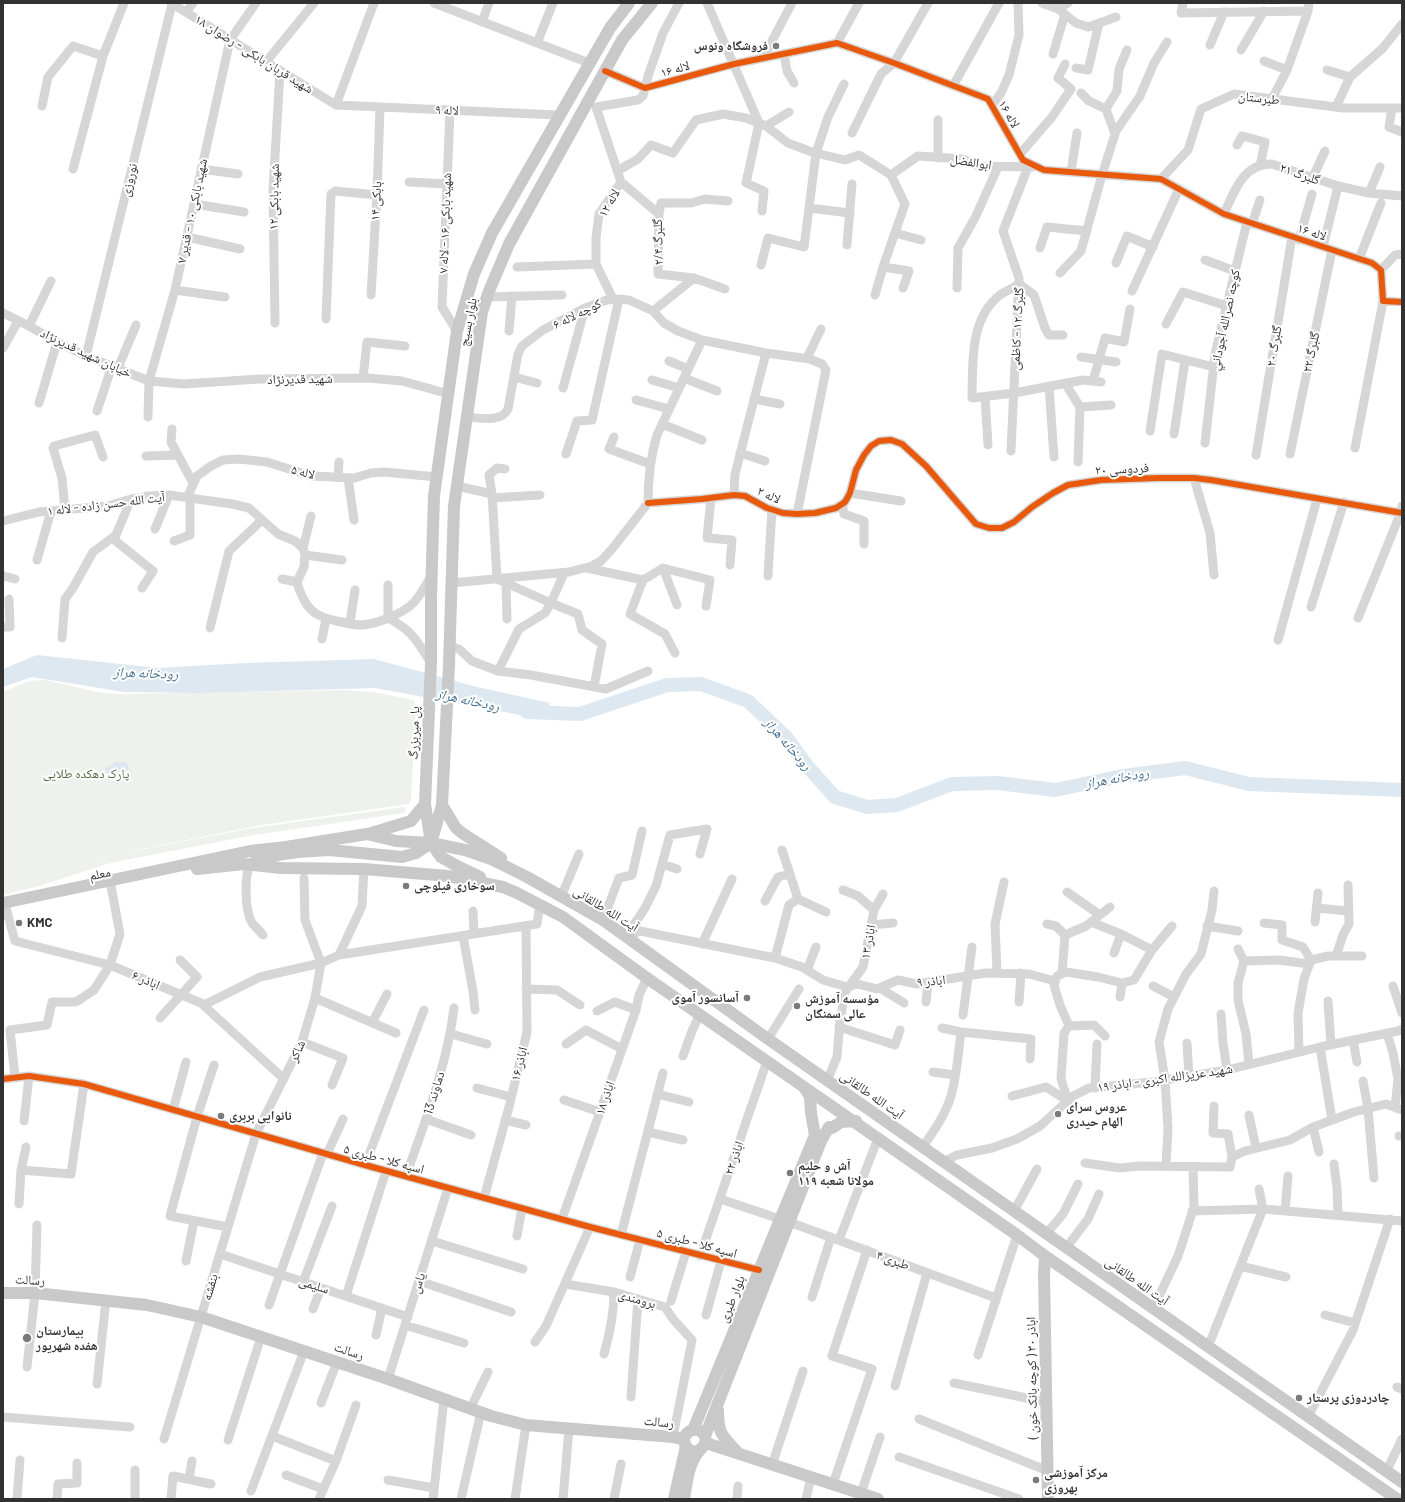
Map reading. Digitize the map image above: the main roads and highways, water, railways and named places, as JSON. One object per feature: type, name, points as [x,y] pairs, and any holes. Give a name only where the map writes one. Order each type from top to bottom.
[{"type":"main road","name":"بلوار بسیج","points":[[431,663],[431,575],[434,496],[457,331],[474,274],[492,232],[558,115],[610,28],[629,3]]},
{"type":"main road","name":"بلوار بسیج","points":[[442,805],[450,646],[454,506],[482,312],[511,242],[622,40],[652,3]]},
{"type":"main road","points":[[492,232],[511,242]]},
{"type":"main road","points":[[431,597],[435,606],[440,608],[445,607],[451,597]]},
{"type":"main road","name":"پل میربزرگ","points":[[431,663],[425,804],[431,843]]},
{"type":"main road","points":[[367,834],[411,821],[425,804]]},
{"type":"main road","points":[[250,864],[270,856],[298,852],[329,850],[395,857],[402,857],[416,853],[431,843],[442,805]]},
{"type":"main road","points":[[442,805],[456,828],[527,877]]},
{"type":"main road","name":"آیت الله طالقانی","points":[[4,906],[69,888],[250,851],[286,847],[367,834],[396,841],[431,843],[474,853],[491,860],[527,877],[602,920],[922,1148],[1402,1482]]},
{"type":"main road","points":[[395,857],[400,854],[402,849],[400,844],[396,841]]},
{"type":"main road","points":[[431,843],[441,856],[466,870],[540,904],[563,917],[647,978],[856,1121],[878,1138],[1004,1225],[1045,1256],[1398,1499]]},
{"type":"main road","points":[[466,870],[463,865],[463,859],[468,854],[474,853]]},
{"type":"main road","points":[[250,864],[289,868],[364,869],[448,876],[503,887]]},
{"type":"main road","name":"معلم","points":[[4,906],[202,868],[250,864]]},
{"type":"main road","points":[[803,1085],[810,1097],[811,1113],[818,1138],[829,1127],[832,1128],[841,1122],[856,1121]]},
{"type":"main road","name":"بلوار طبری","points":[[684,1499],[690,1469],[695,1455],[703,1443],[785,1220],[818,1138]]},
{"type":"main road","points":[[971,1203],[978,1202],[983,1199],[981,1188]]},
{"type":"main road","points":[[1004,1225],[1002,1219],[1003,1214],[1008,1211],[1014,1211]]},
{"type":"main road","name":"بلوار طبری","points":[[694,1430],[759,1270],[785,1220]]},
{"type":"main road","name":"اباذر ۳۰ ( کوچه بانک خون )","points":[[1045,1256],[1044,1273],[1048,1499]]},
{"type":"main road","name":"رسالت","points":[[3,1293],[34,1293],[147,1305],[201,1317],[388,1379],[476,1411],[526,1425],[569,1428],[681,1441]]},
{"type":"main road","points":[[722,1392],[718,1404],[718,1424],[721,1433],[739,1454]]},
{"type":"main road","points":[[674,1499],[681,1441],[687,1433],[694,1430],[700,1431],[703,1443]]},
{"type":"main road","points":[[681,1441],[692,1451],[703,1443]]},
{"type":"main road","points":[[703,1443],[870,1497]]},
{"type":"water","points":[[37,655],[158,668],[245,663],[374,659],[477,687],[550,703],[542,719],[375,688],[201,693],[124,692],[32,677],[3,687],[3,669]]},
{"type":"water","points":[[116,762],[125,762],[129,766],[129,769],[119,775],[107,774],[105,771],[106,768]]},
{"type":"waterway","name":"رودخانه هراز","points":[[527,712],[580,714],[667,685],[701,684],[748,701],[786,737],[808,767],[835,797],[867,807],[897,805],[952,784],[998,783],[1055,790],[1123,776],[1185,768],[1249,784],[1402,790]]},
{"type":"place","name":"فروشگاه ونوس","points":[[776,46]]},
{"type":"place","name":"سوخاری فیلوچی","points":[[406,886]]},
{"type":"place","name":"KMC","points":[[19,923]]},
{"type":"place","name":"آسانسور آموی","points":[[747,998]]},
{"type":"place","name":"مؤسسه آموزش عالی سمنگان","points":[[797,1006]]},
{"type":"place","name":"عروس سرای الهام حیدری","points":[[1058,1114]]},
{"type":"place","name":"نانوایی بربری","points":[[221,1116]]},
{"type":"place","name":"آش و حلیم مولانا شعبه ۱۱۹","points":[[790,1173]]},
{"type":"place","name":"بیمارستان هفده شهریور","points":[[27,1338]]},
{"type":"place","name":"چادردوزی پرستار","points":[[1299,1398]]},
{"type":"place","name":"مرکز آموزشی بهروزی","points":[[1036,1480]]},
{"type":"park label","name":"پارک دهکده طلایی","points":[[86,774]]}]
